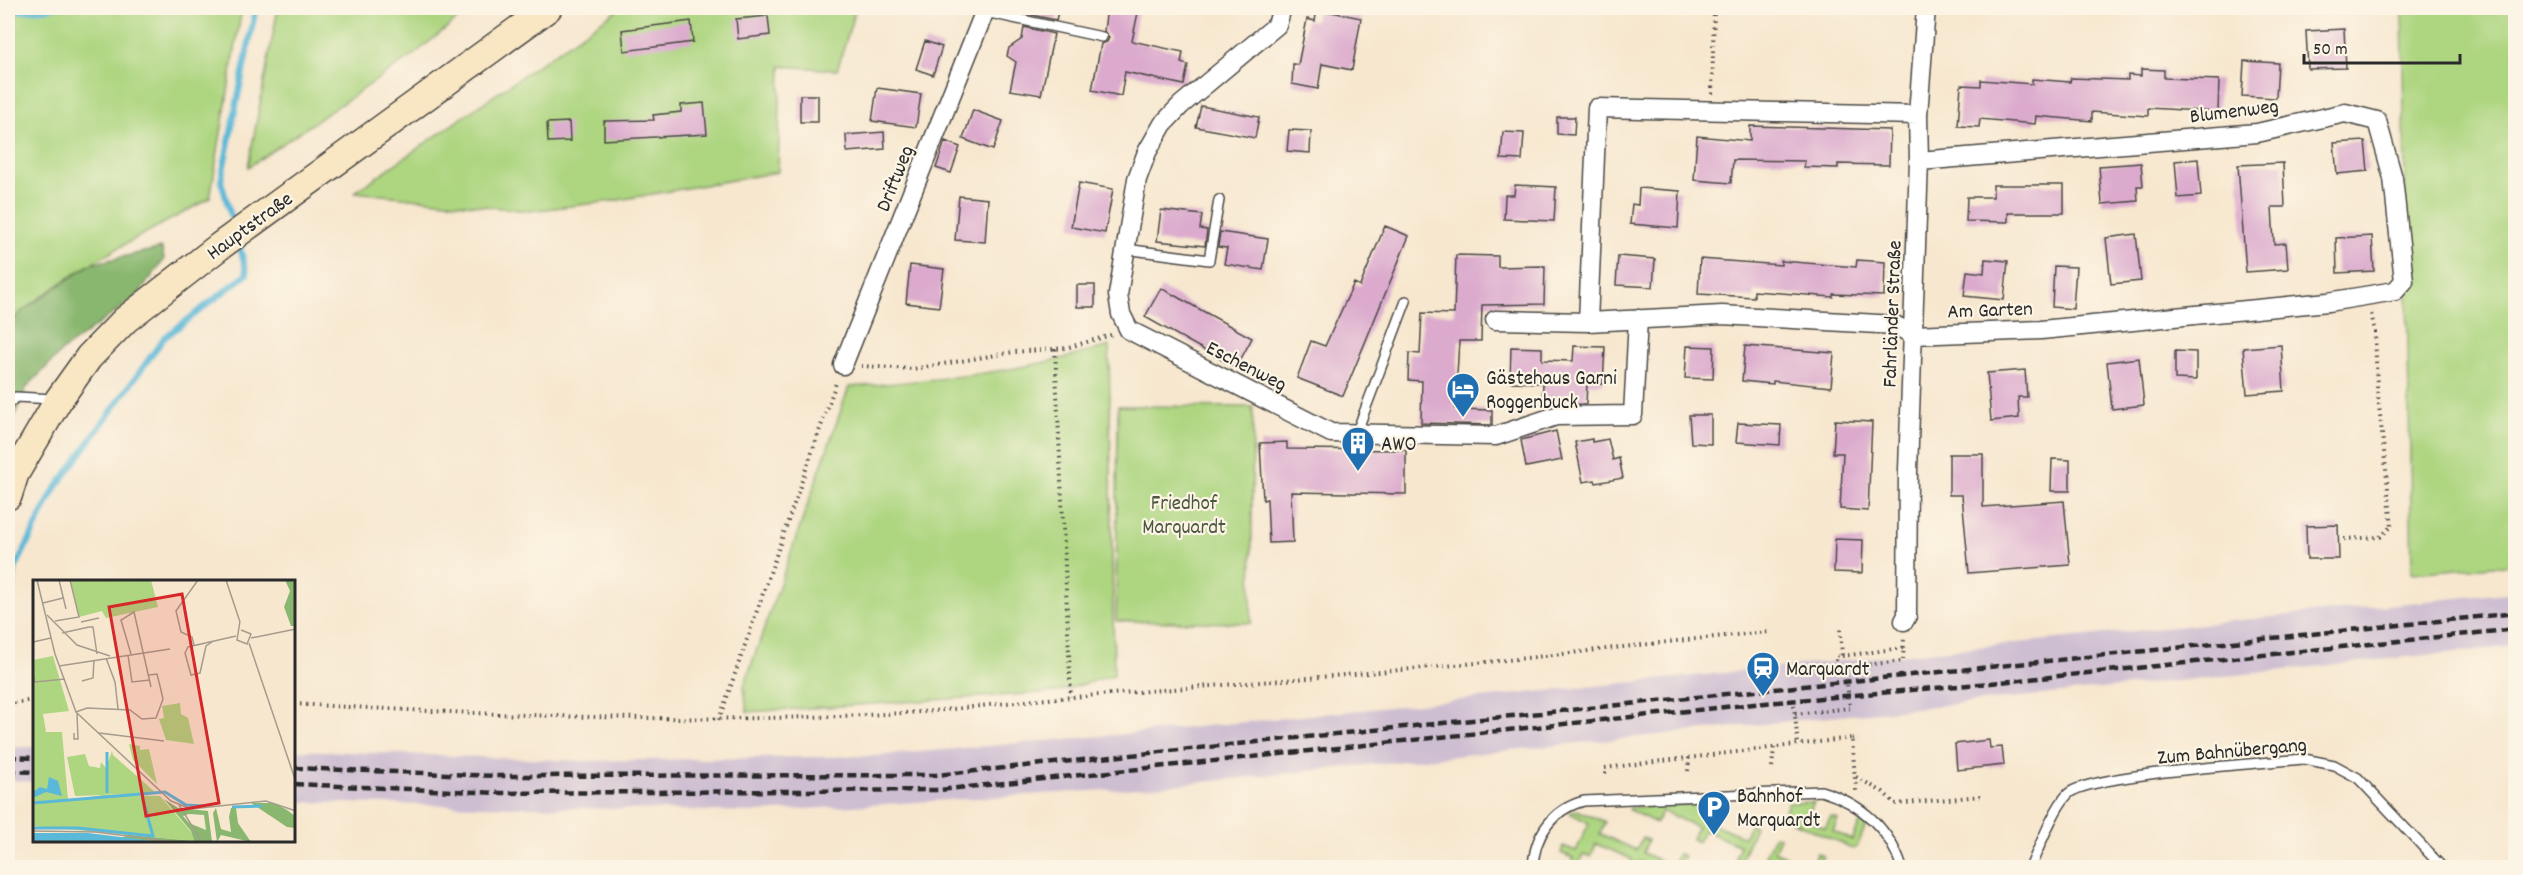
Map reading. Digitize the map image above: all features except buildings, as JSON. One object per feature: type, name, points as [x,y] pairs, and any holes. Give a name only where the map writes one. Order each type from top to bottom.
[{"type":"street","name":"Hauptstraße","points":[[8,496],[15,474],[59,399],[90,357],[125,320],[242,229],[548,8]]},
{"type":"street","points":[[1129,330],[1121,314],[1118,295],[1137,179],[1147,152],[1163,124],[1181,105],[1277,25],[1282,8]]},
{"type":"street","name":"Fahrländer Straße","points":[[1904,621],[1907,616],[1908,470],[1919,162],[1918,115],[1926,8]]},
{"type":"street","name":"Driftweg","points":[[843,365],[986,10]]},
{"type":"street","points":[[1588,322],[1597,108],[1918,115]]},
{"type":"street","name":"Blumenweg","points":[[1919,162],[2257,133],[2345,113],[2377,122],[2393,178],[2404,281],[2395,291]]},
{"type":"street","name":"Am Garten","points":[[1495,320],[1588,322],[1722,315],[1895,325],[1913,335],[2041,330],[2316,303],[2395,291]]},
{"type":"street","name":"Eschenweg","points":[[1129,330],[1331,433],[1496,435],[1556,416],[1633,415],[1638,319]]},
{"type":"lane","points":[[986,10],[1102,37]]},
{"type":"lane","points":[[1125,249],[1209,260],[1219,200]]},
{"type":"lane","points":[[1356,434],[1406,301]]},
{"type":"lane","points":[[8,404],[16,397],[59,399]]},
{"type":"lane","name":"Zum Bahnübergang","points":[[2030,867],[2061,804],[2068,794],[2078,787],[2117,779],[2304,759],[2334,765],[2358,778],[2443,867]]},
{"type":"lane","points":[[1533,867],[1537,841],[1544,829],[1564,809],[1584,801],[1821,791],[1838,796],[1869,814],[1890,839],[1902,867]]},
{"type":"path","points":[[1712,110],[1714,8]]},
{"type":"path","points":[[2344,539],[2380,537],[2392,526],[2377,387],[2375,333],[2369,296]]},
{"type":"path","points":[[719,720],[843,365],[913,369],[1014,352],[1066,348],[1129,330]]},
{"type":"path","points":[[1055,349],[1071,698]]},
{"type":"path","points":[[1795,714],[1850,708],[1845,667],[1903,661],[1904,621]]},
{"type":"path","points":[[1840,627],[1842,656]]},
{"type":"path","points":[[296,704],[400,710],[719,720],[908,713],[1264,683],[1769,632]]},
{"type":"path","points":[[1836,673],[1836,656],[1903,648]]},
{"type":"path","points":[[8,704],[33,700]]},
{"type":"path","points":[[1794,705],[1798,745]]},
{"type":"path","points":[[1852,738],[1857,788]]},
{"type":"path","points":[[1605,774],[1605,768],[1858,739]]},
{"type":"path","points":[[1772,768],[1774,748]]},
{"type":"path","points":[[1688,771],[1689,758]]},
{"type":"path","points":[[1856,777],[1883,792],[1895,804],[1981,796]]},
{"type":"shaded area","points":[[2515,592],[2515,646],[1155,787],[759,812],[296,802],[296,750],[583,761],[874,756],[1146,732]]},
{"type":"shaded area","points":[[12,747],[33,747],[33,782],[11,780]]},
{"type":"green space","points":[[8,8],[242,8],[210,198],[78,272],[29,306],[8,325]]},
{"type":"green space","points":[[278,8],[471,8],[412,56],[248,167]]},
{"type":"green space","points":[[620,8],[856,8],[837,70],[781,66],[778,172],[613,201],[529,211],[355,192]]},
{"type":"green space","points":[[2402,8],[2515,8],[2515,564],[2412,573]]},
{"type":"green space","points":[[162,248],[164,260],[136,297],[63,350],[26,388],[8,433],[8,325],[22,311],[91,264]]},
{"type":"green space","points":[[1109,346],[1114,675],[1057,692],[747,712],[744,686],[849,387],[947,378],[1012,369]]},
{"type":"green space","name":"Friedhof Marquardt","points":[[1118,406],[1253,407],[1251,623],[1116,621]]},
{"type":"green space","points":[[1814,802],[1806,819],[1825,828],[1831,817],[1838,819],[1833,831],[1852,840],[1860,823],[1867,823],[1857,847],[1854,849],[1783,817],[1788,803]]},
{"type":"green space","points":[[1703,804],[1712,809],[1707,821],[1744,837],[1750,824],[1755,827],[1741,860],[1735,858],[1740,846],[1704,830],[1698,842],[1692,839],[1697,827],[1662,811],[1656,823],[1629,810],[1631,807]]},
{"type":"green space","points":[[1576,810],[1605,822],[1600,834],[1636,850],[1642,838],[1648,840],[1643,853],[1672,866],[1678,854],[1684,856],[1679,867],[1651,867],[1639,862],[1637,867],[1629,867],[1632,859],[1596,844],[1591,856],[1583,855],[1578,867],[1569,867],[1573,858],[1561,853],[1563,846],[1576,851],[1589,823],[1570,813]]},
{"type":"green space","points":[[1774,836],[1780,837],[1774,851],[1810,867],[1791,867],[1771,859],[1767,867],[1760,867]]},
{"type":"green space","points":[[1817,853],[1823,856],[1817,867],[1810,867]]},
{"type":"waterway","points":[[8,12],[52,8]]},
{"type":"waterway","points":[[234,227],[221,181],[256,8]]},
{"type":"waterway","points":[[8,626],[15,569],[53,492],[164,338],[247,274],[238,240]]},
{"type":"railway","points":[[296,768],[498,776],[936,775],[2516,613]]},
{"type":"railway","points":[[296,784],[500,793],[939,790],[1754,704],[1991,683],[2516,629]]},
{"type":"railway","points":[[8,757],[33,758]]},
{"type":"railway","points":[[8,771],[33,772]]},
{"type":"place","name":"Gästehaus Garni Roggenbuck","points":[[1463,418]]},
{"type":"place","name":"AWO","points":[[1358,472]]},
{"type":"place","name":"Marquardt","points":[[1763,697]]},
{"type":"place","name":"Bahnhof Marquardt","points":[[1714,836]]}]
